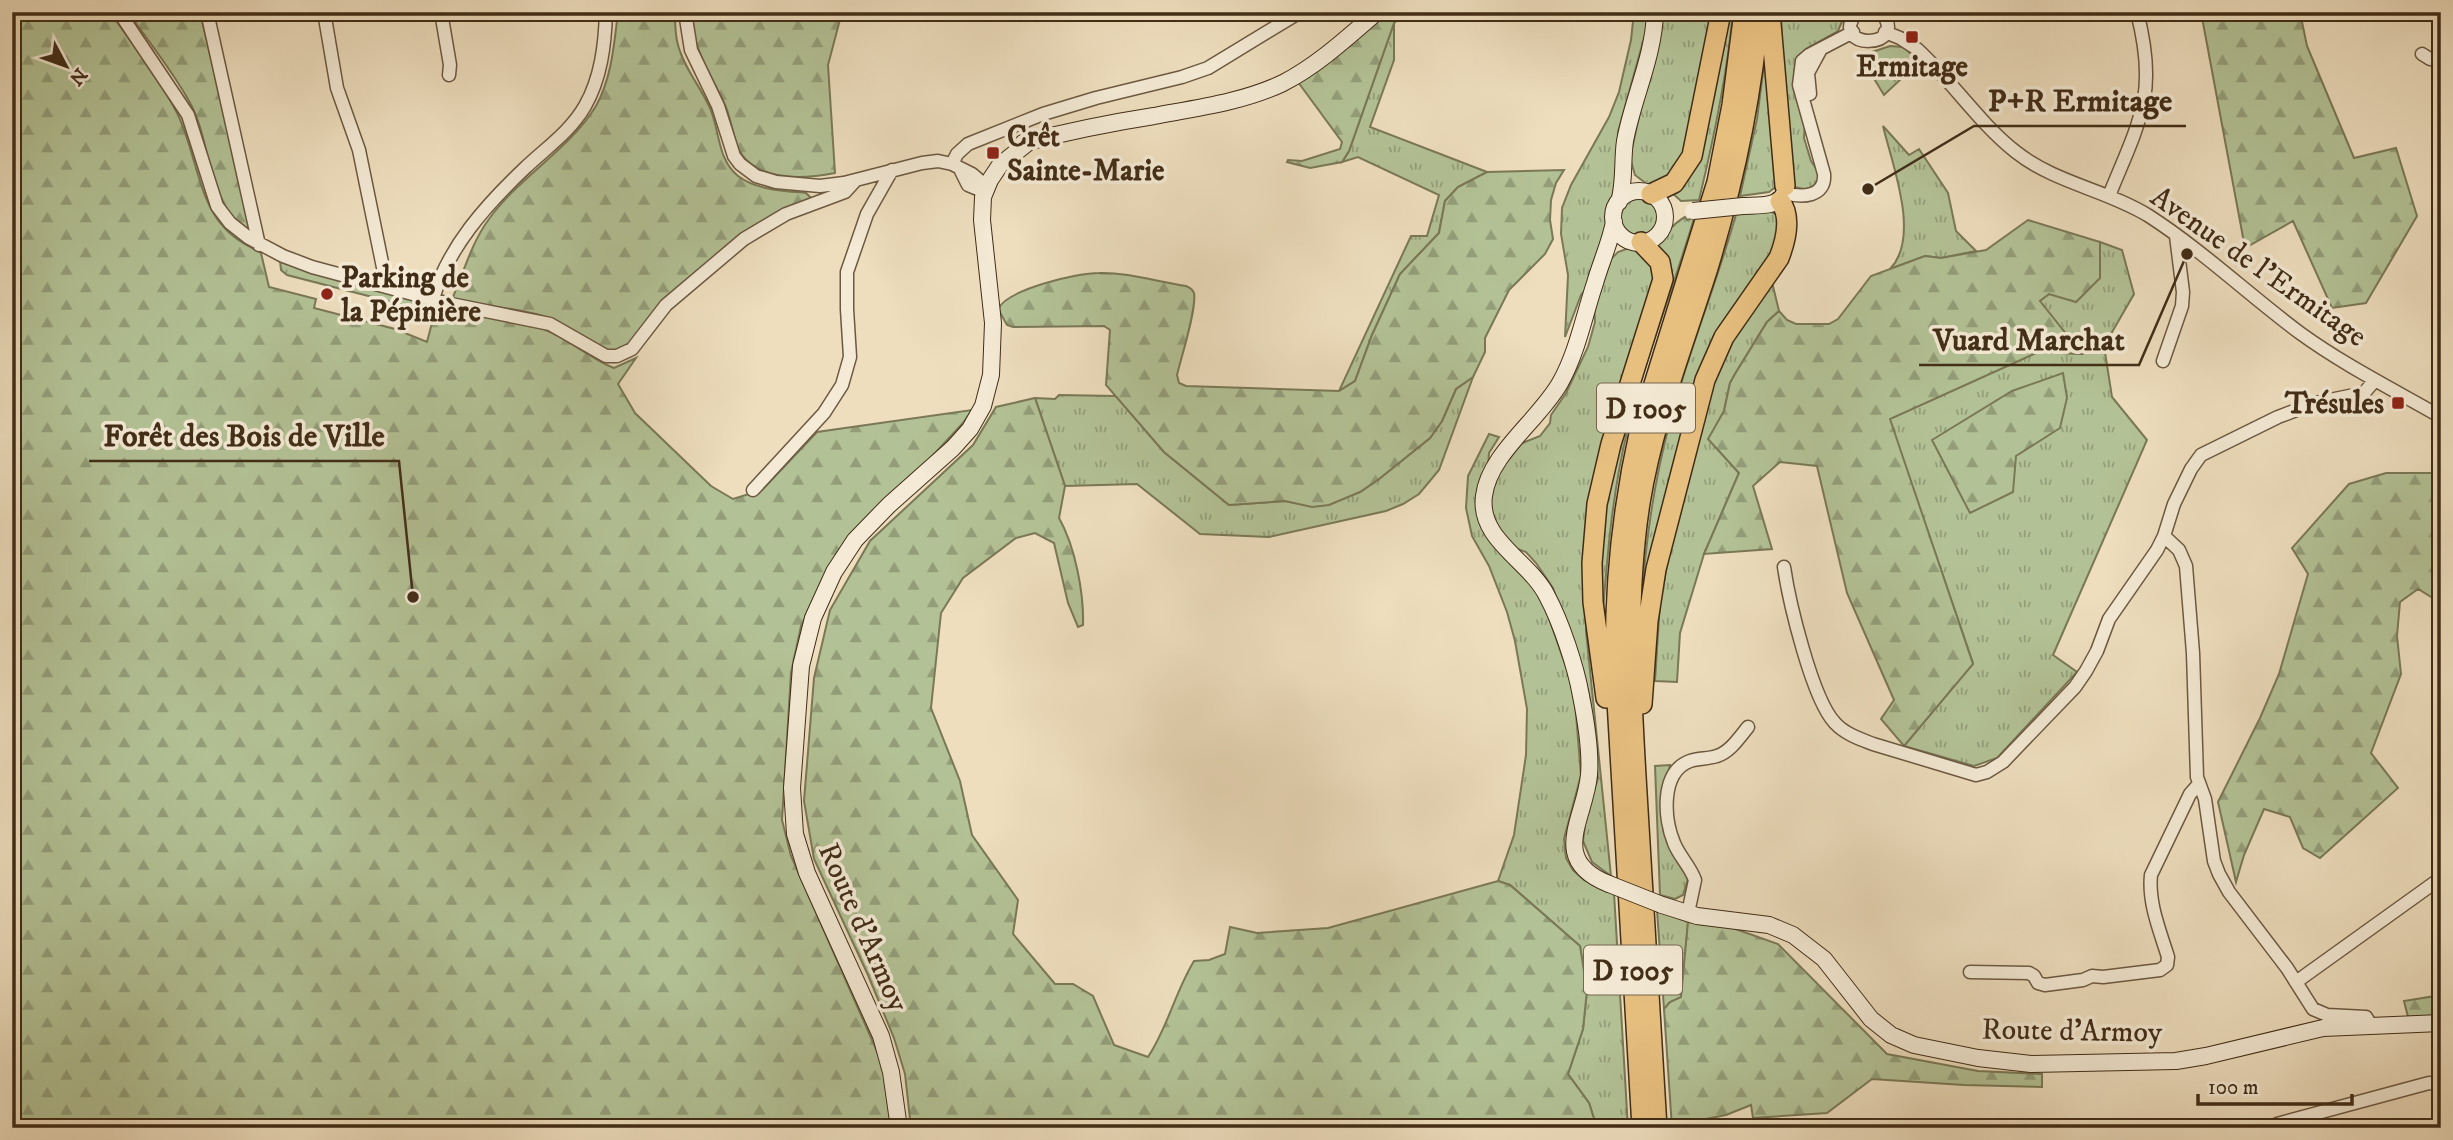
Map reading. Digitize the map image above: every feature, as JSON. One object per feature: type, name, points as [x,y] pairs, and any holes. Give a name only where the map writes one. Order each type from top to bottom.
[{"type":"highway","points":[[1647,193],[1674,183],[1692,156],[1721,12]]},
{"type":"highway","name":"D 1005","points":[[1642,1128],[1615,651],[1616,585],[1631,467],[1651,391],[1699,247],[1717,182],[1732,105],[1744,12]]},
{"type":"highway","name":"D 1005","points":[[1657,1128],[1629,617],[1640,501],[1649,455],[1729,193],[1751,82],[1759,12]]},
{"type":"highway","name":"D 1005","points":[[1637,795],[1648,621],[1660,553],[1710,365],[1732,324],[1771,272],[1782,250],[1787,219],[1770,12]]},
{"type":"highway","name":"D 1005","points":[[1623,813],[1595,627],[1592,563],[1597,505],[1604,470],[1663,279],[1657,257],[1636,242]]},
{"type":"main road","points":[[982,187],[990,164],[1003,151],[1015,145],[1065,132],[1217,104],[1266,90],[1306,69],[1377,12]]},
{"type":"main road","points":[[1619,202],[1626,137],[1652,36],[1654,12]]},
{"type":"main road","points":[[1624,156],[1631,177],[1647,193],[1660,201],[1665,214],[1660,232],[1652,239],[1636,242],[1622,235],[1614,222],[1614,211],[1627,194],[1647,193]]},
{"type":"main road","name":"Route d'Armoy","points":[[899,1128],[891,1072],[881,1036],[807,873],[795,834],[793,788],[801,666],[813,618],[834,572],[855,540],[889,505],[953,448],[977,418],[989,386],[991,352],[985,329],[972,223],[972,207],[982,187]]},
{"type":"main road","points":[[1665,214],[1742,206],[1783,193]]},
{"type":"main road","name":"Route d'Armoy","points":[[1614,222],[1562,380],[1542,409],[1497,463],[1485,488],[1483,504],[1494,535],[1533,573],[1548,597],[1574,668],[1583,709],[1589,770],[1587,788],[1574,831],[1574,845],[1586,870],[1609,884],[1688,914],[1755,922],[1793,935],[1824,959],[1871,1019],[1891,1035],[1914,1045],[1978,1058],[2031,1064],[2176,1060],[2206,1056],[2310,1030],[2441,1023]]},
{"type":"main road","name":"Route d'Armoy","points":[[1600,267],[1616,248],[1636,242]]},
{"type":"street","points":[[119,12],[188,116],[217,206],[230,223],[259,245],[305,264],[387,287],[550,324],[600,355],[617,356],[632,349],[666,305],[736,245],[786,214],[845,192],[855,181]]},
{"type":"street","points":[[206,12],[259,245]]},
{"type":"street","points":[[324,12],[337,88],[359,150],[387,287]]},
{"type":"street","points":[[441,12],[450,65],[449,75]]},
{"type":"street","points":[[433,299],[447,265],[480,215],[526,167],[565,133],[583,109],[600,66],[606,12]]},
{"type":"street","points":[[685,12],[691,50],[718,106],[730,147],[740,164],[756,176],[783,184],[820,186],[855,181],[931,161],[956,167],[982,187]]},
{"type":"street","points":[[956,167],[957,154],[968,144],[1042,114],[1208,68],[1300,12]]},
{"type":"street","points":[[1857,12],[1852,23],[1853,32],[1861,41],[1871,43],[1880,39],[1885,32],[1885,14]]},
{"type":"street","points":[[2109,196],[2137,124],[2144,96],[2145,62],[2137,12]]},
{"type":"street","points":[[1783,193],[1789,203],[1815,201],[1825,196],[1832,183],[1832,172],[1808,83],[1810,67],[1821,49],[1853,32]]},
{"type":"street","name":"Avenue de l'Ermitage","points":[[1885,32],[1917,49],[2017,153],[2043,170],[2109,196],[2141,212],[2299,331],[2375,380],[2441,417]]},
{"type":"street","points":[[2422,54],[2430,59],[2441,60]]},
{"type":"street","points":[[753,490],[824,413],[842,385],[850,357],[848,272],[867,214],[892,170]]},
{"type":"street","points":[[2163,361],[2182,306],[2183,292],[2176,236]]},
{"type":"street","points":[[1784,567],[1788,592],[1814,685],[1821,702],[1836,724],[1873,744],[1976,775],[1987,772],[2003,762],[2075,687],[2097,651],[2109,619],[2157,550],[2174,504],[2201,455],[2278,417],[2333,397],[2364,393],[2375,380]]},
{"type":"street","points":[[2164,536],[2179,550],[2186,566],[2191,613],[2198,785],[2205,799],[2214,861],[2224,886],[2276,952],[2310,1005],[2318,1012],[2330,1016],[2363,1016],[2371,1025]]},
{"type":"street","points":[[1688,914],[1695,880],[1671,834],[1667,807],[1671,780],[1681,766],[1691,761],[1718,756],[1728,750],[1748,727]]},
{"type":"street","points":[[1970,972],[2029,973],[2038,984],[2045,985],[2083,980],[2092,976],[2160,970],[2167,965],[2168,957],[2152,902],[2151,875],[2190,794],[2198,785]]},
{"type":"street","points":[[2296,982],[2441,878]]},
{"type":"street","points":[[2277,1126],[2429,1083],[2440,1084]]},
{"type":"green space","points":[[12,12],[110,12],[176,111],[214,214],[230,234],[261,253],[269,287],[316,299],[314,308],[395,329],[427,342],[437,304],[543,329],[614,368],[636,358],[618,384],[635,413],[711,486],[733,499],[762,490],[817,432],[972,410],[963,423],[828,568],[801,626],[791,673],[782,820],[791,856],[883,1065],[892,1128],[12,1128]]},
{"type":"green space","points":[[128,12],[200,12],[252,232],[237,221],[226,207],[212,172],[197,117],[189,101]]},
{"type":"green space","points":[[618,12],[675,12],[676,37],[681,53],[710,108],[723,153],[731,169],[753,184],[806,193],[811,198],[779,211],[629,345],[612,352],[594,346],[543,316],[458,301],[453,297],[473,247],[489,219],[515,190],[572,136],[596,106],[609,72]]},
{"type":"green space","points":[[692,12],[842,12],[828,65],[835,173],[805,177],[775,175],[746,159],[738,148],[726,107],[699,50]]},
{"type":"green space","points":[[1386,12],[1408,12],[1394,23],[1349,151],[1342,162],[1310,168],[1287,162],[1302,161],[1340,149],[1342,142],[1298,82]]},
{"type":"green space","points":[[1634,12],[1647,12],[1646,31],[1618,132],[1617,193],[1609,210],[1609,223],[1586,289],[1581,295],[1565,337],[1568,275],[1561,234],[1562,208],[1619,92],[1631,40]]},
{"type":"green space","points":[[1662,12],[1713,12],[1689,141],[1672,177],[1648,185],[1635,175],[1630,158]]},
{"type":"green space","points":[[1725,12],[1733,12],[1727,60],[1705,177],[1699,200],[1681,201],[1670,191],[1675,187]]},
{"type":"green space","points":[[1781,12],[1846,12],[1838,31],[1806,49],[1794,70],[1805,122],[1804,138],[1811,161],[1818,171],[1819,182],[1809,190],[1794,187],[1782,60]]},
{"type":"green space","points":[[2201,12],[2300,12],[2307,46],[2354,158],[2396,148],[2417,216],[2366,303],[2332,308],[2293,221],[2245,248]]},
{"type":"green space","points":[[1394,23],[1394,60],[1370,127],[1487,172],[1458,187],[1445,201],[1439,233],[1400,274],[1372,335],[1355,381],[1339,391],[1411,236],[1427,236],[1439,195],[1358,157],[1342,162],[1349,151]]},
{"type":"green space","points":[[1767,41],[1778,185],[1769,192],[1740,196],[1757,119]]},
{"type":"green space","points":[[1890,46],[1904,47],[1919,62],[1884,95],[1873,77],[1869,53]]},
{"type":"green space","points":[[1883,126],[1909,155],[1919,149],[1948,193],[1956,231],[1976,251],[1941,258],[1925,256],[1890,269],[1899,255],[1904,220]]},
{"type":"green space","points":[[1564,170],[1556,183],[1551,200],[1553,239],[1545,254],[1509,290],[1485,338],[1485,352],[1473,377],[1456,389],[1442,421],[1430,438],[1360,492],[1329,505],[1312,507],[1285,501],[1229,505],[1164,452],[1106,385],[1110,330],[1104,326],[1013,327],[1007,325],[998,309],[1004,302],[1029,289],[1060,279],[1089,274],[1120,274],[1186,286],[1193,291],[1194,300],[1177,375],[1179,383],[1186,386],[1339,391],[1355,381],[1372,335],[1400,274],[1439,233],[1445,201],[1458,187],[1487,172]]},
{"type":"green space","points":[[1640,198],[1653,204],[1659,217],[1653,230],[1640,236],[1627,230],[1621,217],[1627,204]]},
{"type":"green space","points":[[1769,211],[1778,215],[1780,241],[1729,321],[1641,616],[1644,567],[1654,494],[1685,369],[1736,214]]},
{"type":"green space","points":[[1685,217],[1687,220],[1694,218],[1635,401],[1622,452],[1611,526],[1602,625],[1597,557],[1604,490],[1666,287],[1652,246]]},
{"type":"green space","points":[[2028,220],[2100,242],[2100,278],[2076,302],[2049,294],[2040,301],[2082,354],[2038,352],[1890,419],[1973,664],[1904,746],[1881,719],[1894,700],[1847,593],[1817,466],[1780,462],[1753,486],[1772,549],[1704,554],[1739,473],[1708,439],[1724,411],[1730,383],[1767,322],[1779,311],[1787,320],[1796,324],[1829,324],[1838,319],[1871,276],[1925,256],[1941,258],[1986,250]]},
{"type":"green space","points":[[2100,242],[2122,250],[2134,294],[2104,346],[2112,397],[2147,440],[2053,655],[2077,672],[1997,758],[1974,766],[1904,746],[1973,663],[1889,419],[2038,352],[2082,354],[2039,301],[2049,294],[2100,278]]},
{"type":"green space","points":[[1629,248],[1639,250],[1658,274],[1605,433],[1586,631],[1611,876],[1592,862],[1583,841],[1586,817],[1598,778],[1590,699],[1585,679],[1553,588],[1526,552],[1512,547],[1492,517],[1490,492],[1500,470],[1520,444],[1540,436],[1550,423],[1551,415],[1566,393],[1588,347],[1595,322],[1594,304],[1610,260],[1618,252]]},
{"type":"green space","points":[[280,260],[427,302],[421,314],[414,315],[415,308],[287,275],[281,270]]},
{"type":"green space","points":[[1772,282],[1779,311],[1767,322],[1730,383],[1724,411],[1709,439],[1739,473],[1704,554],[1680,633],[1677,682],[1655,681],[1660,602],[1670,550],[1718,363]]},
{"type":"green space","points":[[2063,373],[2067,398],[2060,428],[2016,456],[2013,492],[1970,513],[1932,440],[2012,391]]},
{"type":"green space","points":[[1473,377],[1439,470],[1419,494],[1386,511],[1269,537],[1200,534],[1137,484],[1065,486],[1035,398],[1055,399],[1059,395],[1116,396],[1164,452],[1229,505],[1285,501],[1312,506],[1360,492],[1379,479],[1430,438],[1442,421],[1456,389]]},
{"type":"green space","points":[[1035,398],[1065,486],[1059,518],[1070,542],[1077,570],[1083,625],[1078,627],[1068,603],[1054,543],[1035,533],[1016,538],[963,578],[941,613],[931,708],[960,781],[972,835],[1018,900],[1013,934],[1055,984],[1073,984],[1093,996],[1114,1045],[1148,1057],[1194,961],[1209,960],[1225,954],[1230,927],[1257,933],[1328,928],[1498,881],[1510,885],[1580,946],[1587,990],[1583,1029],[1568,1074],[1589,1103],[1597,1128],[911,1128],[905,1074],[894,1038],[814,859],[804,801],[814,678],[830,610],[870,541],[973,445],[996,407]]},
{"type":"green space","points":[[1489,434],[1499,437],[1489,453],[1488,467],[1478,493],[1545,607],[1569,676],[1575,702],[1581,775],[1564,839],[1566,858],[1573,870],[1584,880],[1614,893],[1628,1128],[1597,1128],[1589,1103],[1568,1074],[1583,1029],[1587,991],[1580,946],[1510,885],[1498,881],[1514,835],[1526,755],[1527,709],[1507,612],[1489,566],[1472,536],[1466,508],[1468,476]]},
{"type":"green space","points":[[2386,473],[2441,473],[2441,603],[2418,589],[2400,602],[2397,636],[2401,674],[2371,753],[2398,788],[2320,858],[2303,848],[2290,817],[2264,809],[2244,855],[2236,882],[2218,802],[2279,674],[2308,574],[2292,548],[2349,484]]},
{"type":"green space","points":[[1670,765],[1664,796],[1688,879],[1683,895],[1675,899],[1660,895],[1655,766]]},
{"type":"green space","points":[[1657,910],[1688,922],[1681,998],[1670,1002],[1664,1009]]},
{"type":"green space","points":[[1688,922],[1730,927],[1778,944],[1887,1054],[1978,1071],[2042,1074],[2042,1087],[1872,1079],[1827,1113],[1753,1118],[1751,1105],[1726,1115],[1695,1121],[1694,1128],[1672,1128],[1664,1009],[1670,1002],[1681,997]]},
{"type":"green space","points":[[2441,995],[2441,1015],[2408,1017],[2404,1001]]},
{"type":"place","name":"Ermitage","points":[[1912,37]]},
{"type":"place","name":"Crêt Sainte-Marie","points":[[993,153]]},
{"type":"place","name":"P+R Ermitage","points":[[1868,189]]},
{"type":"place","name":"Vuard Marchat","points":[[2187,254]]},
{"type":"place","name":"Parking de la Pépinière","points":[[327,294]]},
{"type":"place","name":"Trésules","points":[[2398,403]]},
{"type":"place","name":"Forêt des Bois de Ville","points":[[413,597]]}]
